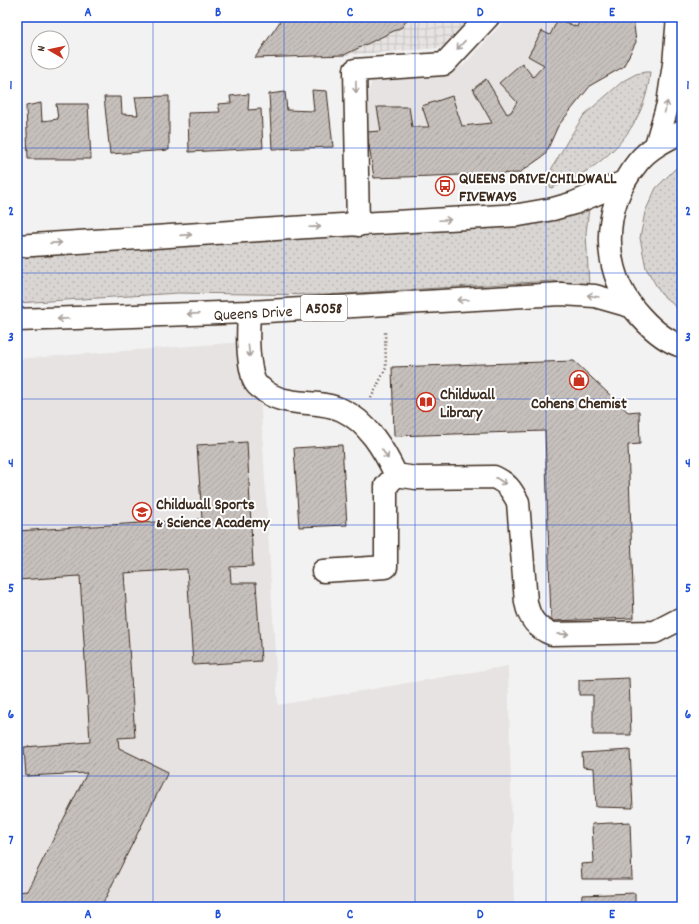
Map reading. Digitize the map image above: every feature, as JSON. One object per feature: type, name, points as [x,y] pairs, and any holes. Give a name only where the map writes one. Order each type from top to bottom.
[{"type":"main road","points":[[358,225],[356,70],[444,64],[488,17]]},
{"type":"main road","points":[[656,145],[668,104],[674,64],[678,17]]},
{"type":"main road","points":[[680,349],[653,330],[630,306],[615,277],[609,245],[612,212],[624,182],[638,162],[656,145],[682,132]]},
{"type":"main road","points":[[17,246],[519,215],[553,209],[574,203],[624,182]]},
{"type":"main road","name":"Queens Drive","points":[[17,320],[249,312],[561,294],[595,296],[630,306]]},
{"type":"main road","points":[[249,312],[248,346],[255,382],[266,393],[283,400],[327,404],[342,409],[362,423],[376,441],[396,474]]},
{"type":"main road","points":[[323,572],[386,567],[386,486],[396,474]]},
{"type":"main road","points":[[396,474],[416,478],[494,477],[501,480],[511,488],[518,502],[528,614],[543,631],[552,634],[655,632],[682,618]]},
{"type":"path","points":[[369,401],[386,368],[385,328]]},
{"type":"shaded area","points":[[283,17],[482,17],[455,47],[344,55],[255,58]]},
{"type":"shaded area","points":[[508,17],[633,17],[636,42],[623,67],[591,85],[558,126],[545,155],[519,173],[374,178],[367,132],[366,98],[372,81],[463,66]]},
{"type":"shaded area","points":[[650,72],[647,92],[631,129],[604,158],[588,170],[551,188],[549,183],[552,168],[584,115],[623,81],[636,74]]},
{"type":"shaded area","points":[[682,165],[682,312],[661,294],[646,268],[640,238],[645,212],[656,188],[675,169]]},
{"type":"shaded area","points":[[589,208],[586,233],[589,286],[552,281],[325,295],[178,293],[17,303],[17,254]]},
{"type":"shaded area","name":"Childwall Sports & Science Academy","points":[[257,341],[278,705],[508,666],[514,907],[17,907],[17,359]]},
{"type":"building","points":[[283,17],[409,17],[402,27],[344,55],[255,58]]},
{"type":"building","points":[[581,17],[633,17],[636,42],[623,67],[591,85],[558,126],[545,155],[519,173],[374,178],[367,132],[381,131],[377,107],[409,107],[412,127],[429,127],[422,106],[452,96],[462,126],[492,123],[473,89],[486,79],[507,114],[511,112],[517,102],[499,83],[522,63],[533,77],[544,65],[528,56],[542,31],[550,35],[558,19],[577,27]]},
{"type":"building","points":[[312,90],[327,91],[333,147],[272,149],[269,94],[285,92],[287,110],[314,111]]},
{"type":"building","points":[[249,94],[248,110],[261,109],[263,148],[189,152],[188,113],[220,112],[218,104],[231,103],[230,96]]},
{"type":"building","points":[[169,96],[169,150],[110,154],[104,97],[121,97],[122,114],[138,115],[135,97]]},
{"type":"building","points":[[41,103],[42,121],[58,119],[56,104],[88,104],[91,159],[28,159],[26,106]]},
{"type":"building","points":[[574,361],[628,412],[639,411],[640,444],[628,445],[634,618],[551,621],[545,431],[394,436],[392,367]]},
{"type":"building","points":[[247,442],[253,566],[230,567],[231,583],[256,583],[261,661],[193,665],[187,569],[124,573],[135,737],[118,738],[119,748],[168,772],[101,907],[17,907],[17,892],[27,891],[87,773],[26,776],[24,747],[90,742],[80,576],[17,580],[17,531],[202,519],[197,445]]},
{"type":"building","points":[[342,445],[347,525],[299,527],[294,448]]},
{"type":"building","points":[[629,678],[631,735],[593,735],[593,695],[579,695],[579,680]]},
{"type":"building","points":[[630,750],[633,808],[596,807],[594,768],[583,767],[582,753]]},
{"type":"building","points":[[630,822],[632,879],[582,879],[581,864],[594,863],[592,824]]},
{"type":"building","points":[[635,893],[635,907],[581,907],[582,895]]},
{"type":"place","name":"QUEENS DRIVE/CHILDWALL FIVEWAYS","points":[[445,186]]},
{"type":"place","name":"Cohens Chemist","points":[[579,380]]},
{"type":"place","name":"Childwall Library","points":[[426,402]]},
{"type":"place","name":"Childwall Sports & Science Academy","points":[[142,512]]}]
